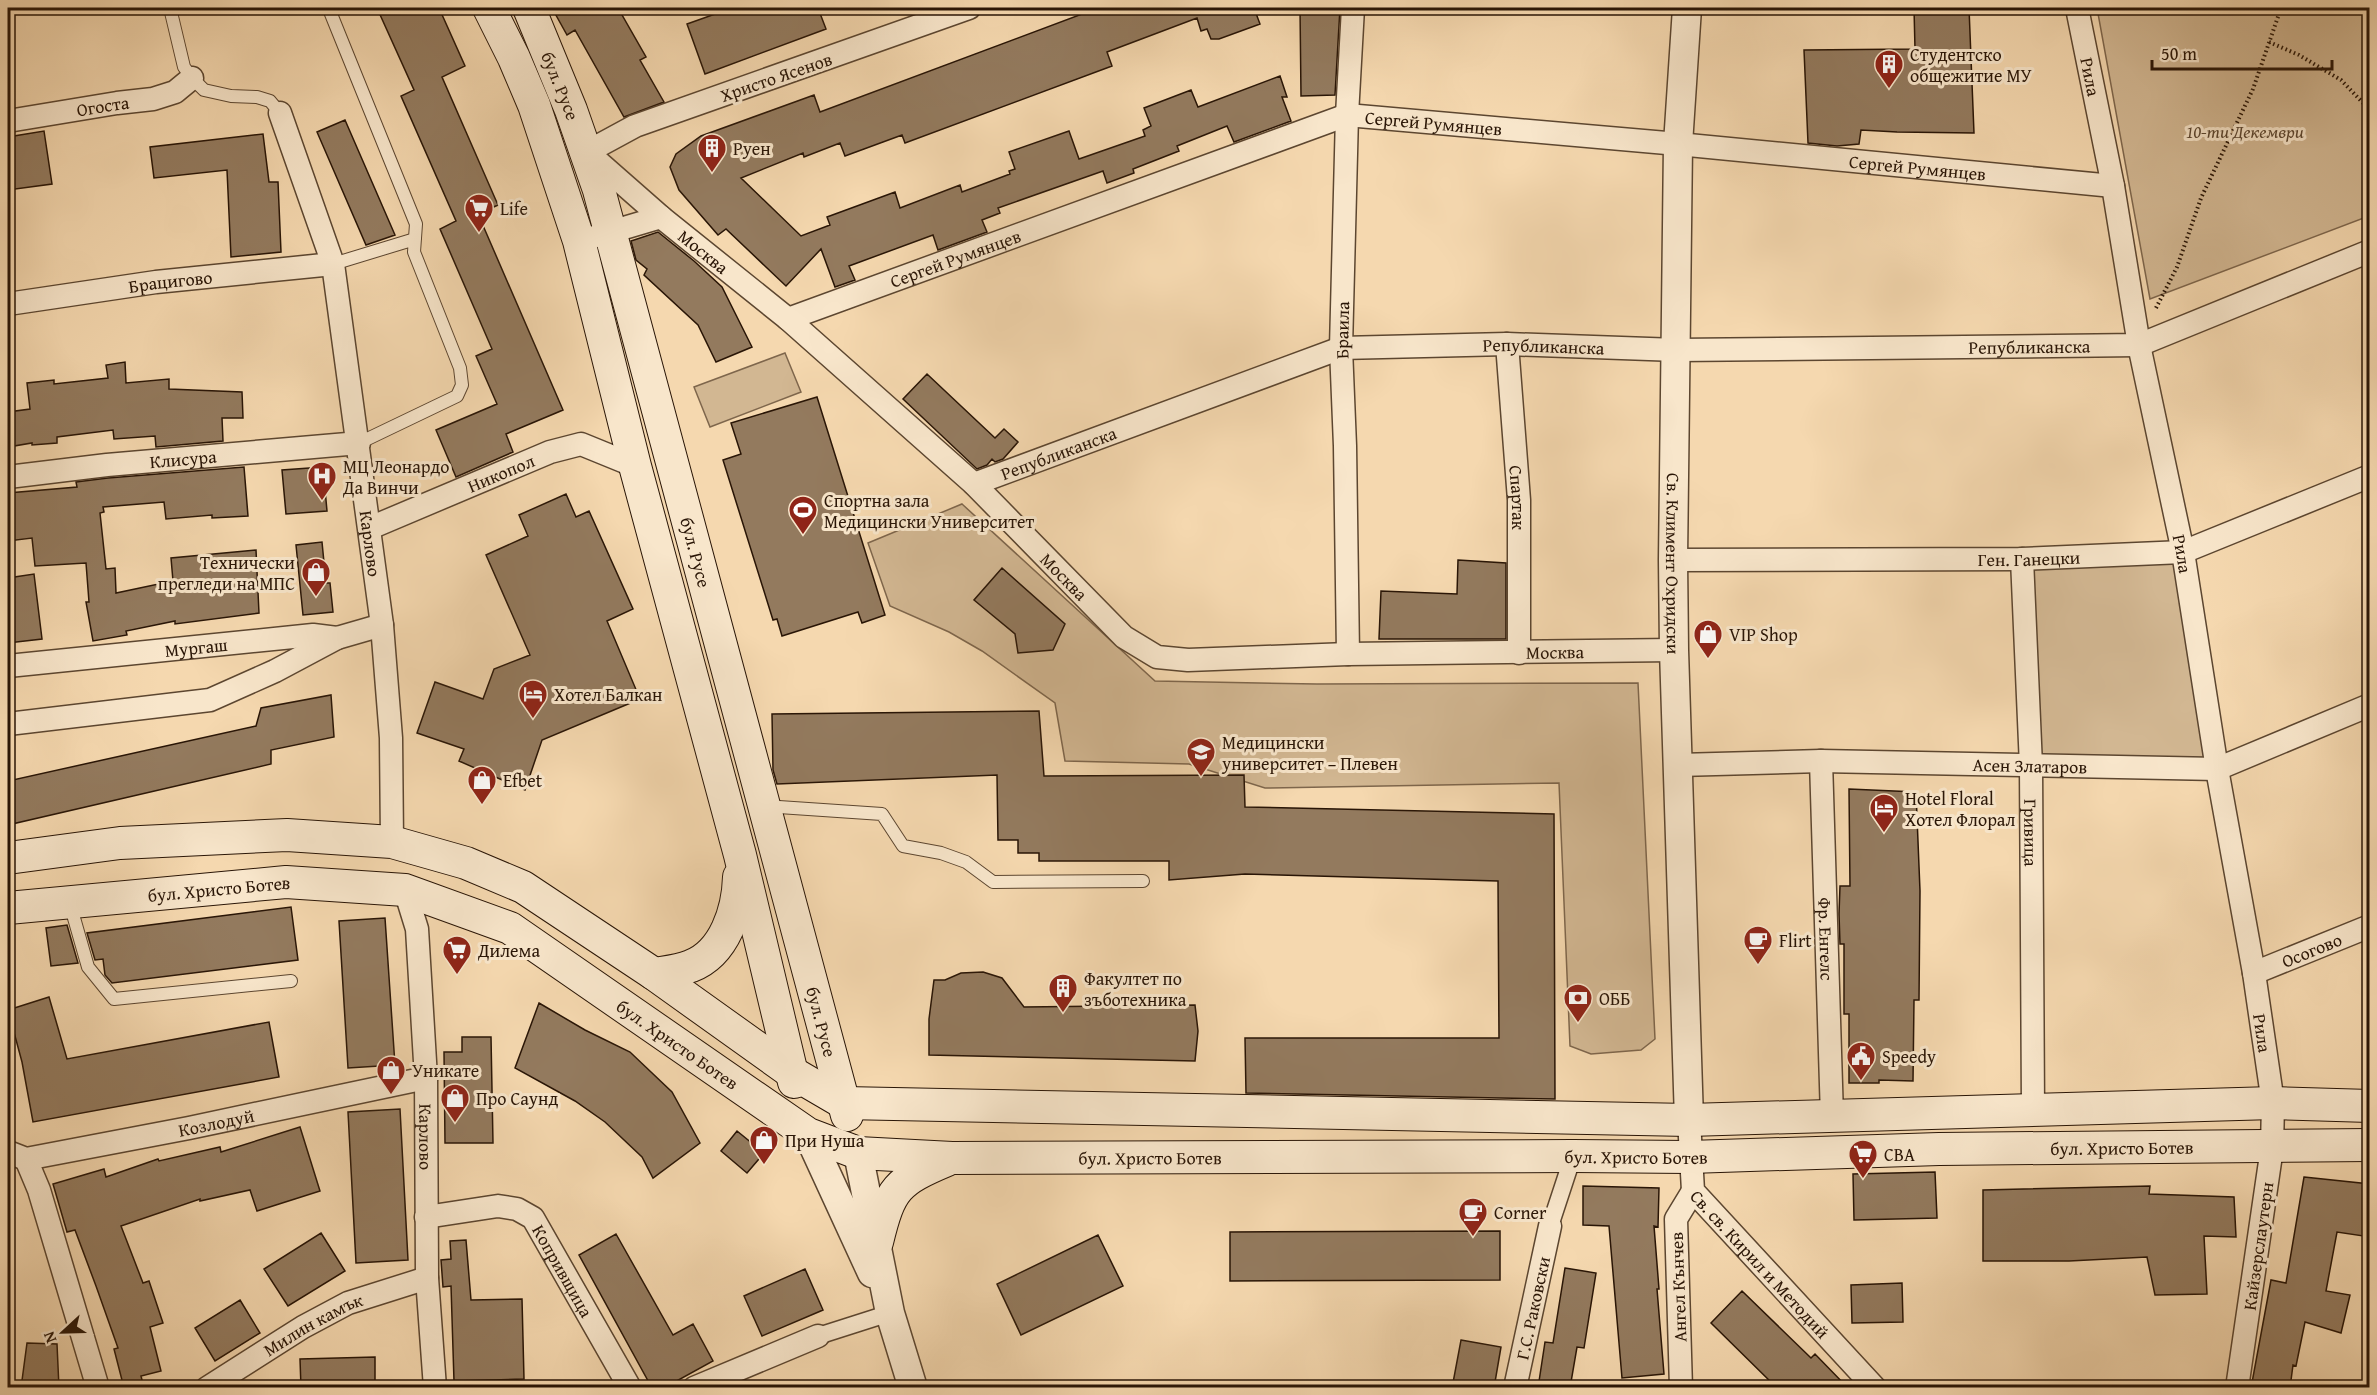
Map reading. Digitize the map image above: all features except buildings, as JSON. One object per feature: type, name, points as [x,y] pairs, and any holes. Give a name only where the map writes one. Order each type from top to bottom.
[{"type":"main road","name":"бул. Русе","points":[[489,8],[534,105],[579,241],[635,466],[740,855],[807,1134]]},
{"type":"main road","name":"бул. Русе","points":[[529,8],[555,67],[587,152],[858,1153]]},
{"type":"main road","name":"бул. Христо Ботев","points":[[8,858],[120,843],[275,835],[392,842],[466,863],[523,887],[654,974],[791,1072],[844,1103],[1689,1120],[2273,1103],[2370,1106]]},
{"type":"main road","points":[[654,974],[692,966],[713,951],[734,915],[739,891],[740,855]]},
{"type":"main road","name":"бул. Христо Ботев","points":[[8,908],[286,882],[405,890],[510,928],[807,1134],[858,1153],[952,1158],[1690,1157],[1939,1149],[2272,1148],[2370,1145]]},
{"type":"main road","points":[[876,1242],[884,1210],[905,1180],[952,1158]]},
{"type":"street","name":"Христо Ясенов","points":[[587,152],[635,126],[969,8]]},
{"type":"street","name":"Браила","points":[[1348,654],[1346,457],[1341,348],[1347,115],[1353,8]]},
{"type":"street","name":"Св. Климент Охридски","points":[[1687,8],[1678,144],[1673,560],[1689,1120]]},
{"type":"street","name":"Рила","points":[[2076,8],[2113,186],[2139,345],[2183,552],[2217,769],[2254,973],[2273,1103]]},
{"type":"street","name":"Огоста","points":[[8,121],[153,99],[175,92],[192,78]]},
{"type":"street","name":"Карлово","points":[[280,114],[333,264],[382,626],[391,738],[392,842]]},
{"type":"street","name":"Сергей Румянцев","points":[[788,319],[1347,115],[2113,186]]},
{"type":"street","name":"Москва","points":[[587,152],[662,217],[788,319],[974,484],[1124,637],[1157,657],[1188,660],[1348,654],[1674,650]]},
{"type":"street","points":[[579,241],[662,217]]},
{"type":"street","points":[[2139,345],[2370,251]]},
{"type":"street","name":"Брацигово","points":[[8,304],[156,282],[333,264]]},
{"type":"street","name":"Републиканска","points":[[974,484],[1341,348],[1507,344],[1677,350],[2139,345]]},
{"type":"street","name":"Спартак","points":[[1507,344],[1519,500],[1519,653]]},
{"type":"street","name":"Клисура","points":[[8,477],[119,464],[358,443]]},
{"type":"street","name":"Никопол","points":[[370,528],[550,452],[581,444],[635,466]]},
{"type":"street","name":"Ген. Ганецки","points":[[1673,560],[2022,559],[2183,552],[2370,476]]},
{"type":"street","name":"Гривица","points":[[2022,559],[2031,766],[2034,1109]]},
{"type":"street","name":"Мургаш","points":[[8,666],[313,635],[337,638],[382,626]]},
{"type":"street","points":[[8,724],[210,700],[275,671],[337,638]]},
{"type":"street","name":"Асен Златаров","points":[[1679,765],[1821,761],[2217,769],[2370,705]]},
{"type":"street","name":"Фр. Енгелс","points":[[1821,761],[1832,1117]]},
{"type":"street","name":"Карлово","points":[[405,890],[417,929],[426,1078],[427,1278],[435,1388]]},
{"type":"street","name":"Осогово","points":[[2254,973],[2370,926]]},
{"type":"street","name":"Козлодуй","points":[[17,1155],[189,1128],[426,1078]]},
{"type":"street","name":"Кайзерслаутерн","points":[[2237,1388],[2272,1148],[2273,1103]]},
{"type":"street","name":"Св. св. Кирил и Методий","points":[[1689,1120],[1693,1191],[1875,1388]]},
{"type":"street","points":[[807,1134],[890,1313]]},
{"type":"street","points":[[858,1153],[890,1313],[913,1388]]},
{"type":"street","points":[[17,1155],[39,1190],[98,1388]]},
{"type":"street","points":[[1550,1226],[1574,1156]]},
{"type":"street","name":"Ангел Кънчев","points":[[1681,1388],[1676,1219],[1693,1191]]},
{"type":"street","name":"Копривщица","points":[[426,1217],[498,1206],[517,1209],[533,1218],[630,1388]]},
{"type":"street","name":"Г.С. Раковски","points":[[1515,1388],[1550,1226]]},
{"type":"street","name":"Милин камък","points":[[207,1388],[303,1326],[348,1303],[427,1278]]},
{"type":"street","points":[[694,1388],[818,1336],[890,1313]]},
{"type":"lane","points":[[170,8],[184,67],[204,90],[231,96],[257,97],[270,101],[280,114]]},
{"type":"lane","points":[[329,9],[416,224],[414,252],[460,368],[462,384],[457,396],[358,443]]},
{"type":"lane","points":[[333,264],[415,239]]},
{"type":"lane","points":[[763,806],[882,814],[903,846],[941,853],[966,862],[993,882],[1143,881]]},
{"type":"lane","points":[[69,903],[88,967],[114,999],[291,981]]},
{"type":"path","points":[[2139,345],[2176,267],[2201,198],[2253,89],[2282,8]]},
{"type":"path","points":[[2269,42],[2299,55],[2341,80],[2370,110]]},
{"type":"green space","name":"10-ти Декември","points":[[2097,8],[2369,8],[2369,216],[2150,299]]},
{"type":"green space","points":[[785,353],[801,392],[710,427],[694,387]]},
{"type":"green space","points":[[962,504],[1155,681],[1317,684],[1638,683],[1655,1039],[1641,1050],[1591,1054],[1570,1046],[1559,783],[1265,788],[1189,764],[1065,761],[1055,703],[982,651],[949,632],[890,606],[868,543]]},
{"type":"green space","points":[[2183,552],[2217,769],[2031,766],[2022,559]]},
{"type":"place","name":"Студентско общежитие МУ","points":[[1889,90]]},
{"type":"place","name":"Руен","points":[[712,174]]},
{"type":"place","name":"Life","points":[[479,234]]},
{"type":"place","name":"МЦ Леонардо Да Винчи","points":[[322,502]]},
{"type":"place","name":"Спортна зала Медицински Университет","points":[[803,536]]},
{"type":"place","name":"Технически прегледи на МПС","points":[[316,598]]},
{"type":"place","name":"VIP Shop","points":[[1708,660]]},
{"type":"place","name":"Хотел Балкан","points":[[533,720]]},
{"type":"place","name":"Медицински университет – Плевен","points":[[1201,778]]},
{"type":"place","name":"Efbet","points":[[482,806]]},
{"type":"place","name":"Hotel Floral Хотел Флорал","points":[[1884,834]]},
{"type":"place","name":"Flirt","points":[[1758,966]]},
{"type":"place","name":"Дилема","points":[[457,976]]},
{"type":"place","name":"Факултет по зъботехника","points":[[1063,1014]]},
{"type":"place","name":"ОББ","points":[[1578,1024]]},
{"type":"place","name":"Speedy","points":[[1861,1082]]},
{"type":"place","name":"Уникате","points":[[391,1096]]},
{"type":"place","name":"Про Саунд","points":[[455,1124]]},
{"type":"place","name":"При Нуша","points":[[764,1166]]},
{"type":"place","name":"CBA","points":[[1863,1180]]},
{"type":"place","name":"Corner","points":[[1473,1238]]}]
